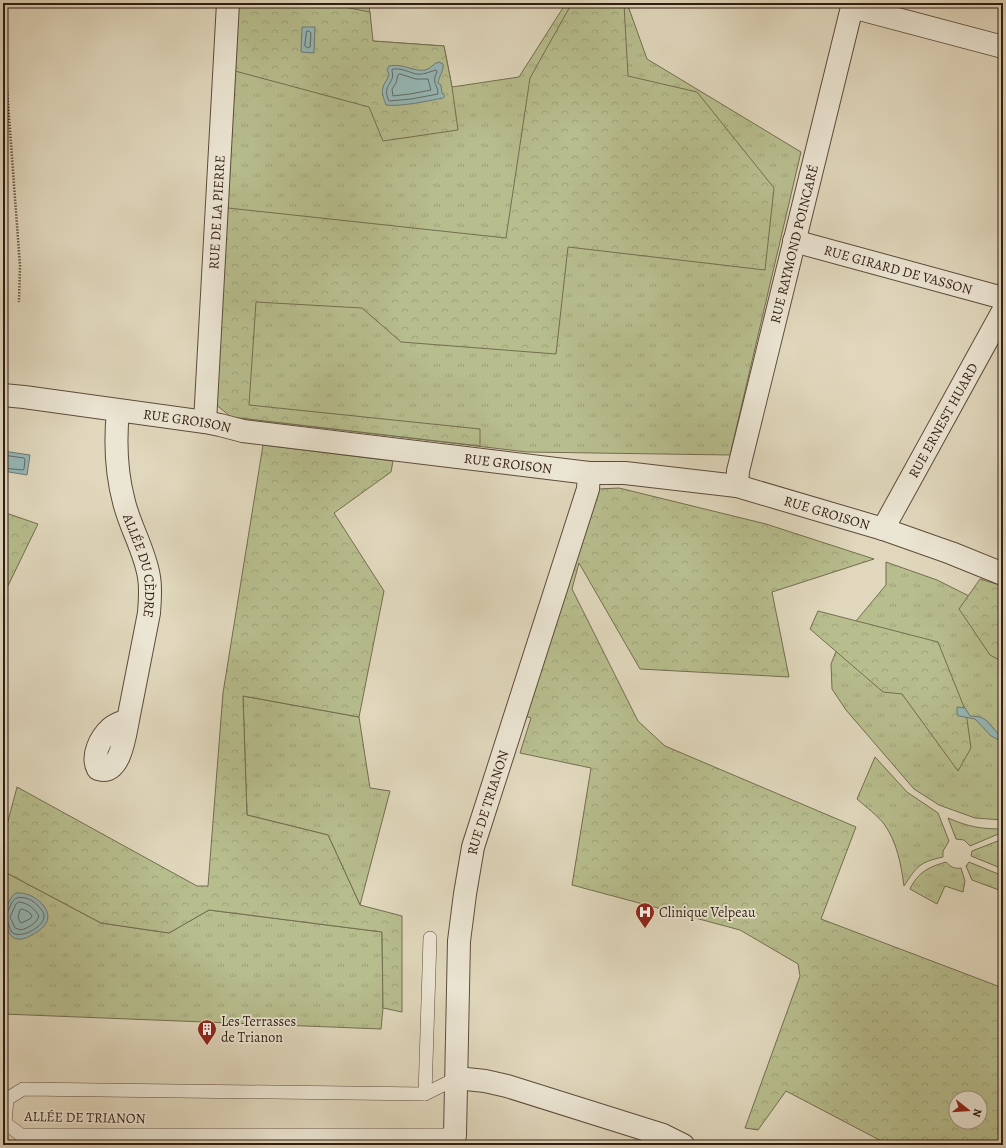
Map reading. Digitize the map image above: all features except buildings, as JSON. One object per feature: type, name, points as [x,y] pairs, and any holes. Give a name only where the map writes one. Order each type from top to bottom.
[{"type":"street","name":"RUE DE LA PIERRE","points":[[205,422],[228,3]]},
{"type":"street","points":[[852,5],[1003,47]]},
{"type":"street","name":"RUE RAYMOND POINCARÉ","points":[[737,486],[738,471],[852,5]]},
{"type":"street","name":"RUE GIRARD DE VASSON","points":[[794,241],[1003,298]]},
{"type":"street","name":"RUE ERNEST HUARD","points":[[883,529],[1003,311]]},
{"type":"street","name":"RUE GROISON","points":[[14,396],[205,422],[243,431],[589,473],[625,473],[737,486],[883,529],[1003,574]]},
{"type":"street","name":"ALLÉE DU CÈDRE","points":[[118,411],[116,449],[120,486],[124,503],[146,564],[150,589],[149,613],[128,720]]},
{"type":"street","name":"RUE DE TRIANON","points":[[454,1140],[459,941],[473,848],[588,488],[589,473]]},
{"type":"street","points":[[456,1078],[486,1081],[508,1086],[664,1135],[683,1145]]},
{"type":"lane","points":[[425,1094],[430,938]]},
{"type":"lane","name":"ALLÉE DE TRIANON","points":[[454,1140],[21,1135],[5,1122],[7,1099],[23,1089],[425,1094],[456,1078]]},
{"type":"path","points":[[3,34],[20,266],[19,302]]},
{"type":"green space","points":[[238,3],[369,3],[372,41],[444,46],[452,87],[519,77],[566,3],[627,3],[647,59],[801,152],[730,455],[527,452],[231,417],[221,300],[228,208]]},
{"type":"green space","points":[[238,3],[324,3],[370,12],[373,41],[444,46],[458,130],[383,141],[369,107],[235,71]]},
{"type":"green space","points":[[572,3],[624,4],[628,76],[697,92],[774,188],[765,270],[568,247],[556,354],[401,342],[362,308],[256,302],[249,405],[480,429],[480,446],[231,417],[214,403],[228,208],[506,238],[530,78]]},
{"type":"green space","points":[[263,445],[393,461],[391,472],[334,513],[384,591],[359,717],[243,696],[247,815],[328,835],[360,905],[402,916],[402,1012],[383,1008],[382,932],[209,910],[169,933],[101,923],[3,871],[3,840],[17,787],[197,886],[208,886],[223,693]]},
{"type":"green space","points":[[619,488],[766,524],[874,559],[772,592],[789,677],[640,669],[579,563],[572,589],[638,721],[665,746],[856,827],[821,919],[1003,988],[1003,1145],[889,1145],[786,1091],[758,1130],[745,1128],[800,976],[798,964],[740,930],[572,885],[591,768],[520,753],[531,718],[522,715],[598,489]]},
{"type":"green space","points":[[3,512],[38,524],[3,596]]},
{"type":"green space","points":[[886,562],[937,580],[977,600],[1003,616],[1003,820],[975,818],[939,805],[914,789],[846,710],[832,689],[831,664],[841,639],[886,585]]},
{"type":"green space","points":[[980,579],[1003,586],[1003,662],[990,655],[959,609]]},
{"type":"green space","points":[[818,611],[938,642],[966,712],[971,748],[958,771],[902,694],[883,692],[810,629]]},
{"type":"green space","points":[[243,696],[359,717],[370,788],[390,791],[360,905],[328,835],[247,815]]},
{"type":"green space","points":[[875,757],[907,792],[938,813],[949,841],[943,851],[943,857],[924,863],[916,869],[904,886],[898,854],[892,838],[878,817],[857,799]]},
{"type":"green space","points":[[948,818],[962,824],[975,827],[1003,829],[1003,832],[970,846],[964,840],[956,839]]},
{"type":"green space","points":[[1003,839],[1003,869],[971,856],[972,851]]},
{"type":"green space","points":[[946,862],[953,867],[961,868],[965,881],[963,892],[945,886],[937,904],[910,889],[920,874],[934,866]]},
{"type":"green space","points":[[969,862],[1003,876],[999,890],[972,880],[966,866]]},
{"type":"green space","points":[[3,871],[101,923],[169,933],[209,910],[382,932],[383,1008],[381,1029],[3,1014]]},
{"type":"water","points":[[302,27],[315,27],[314,53],[301,52]]},
{"type":"water","points":[[439,62],[443,64],[443,69],[438,83],[441,85],[442,93],[445,96],[443,98],[406,104],[386,105],[382,89],[389,75],[387,70],[389,66],[394,65],[416,70],[425,70]]},
{"type":"water","points":[[3,451],[30,455],[27,475],[3,471]]},
{"type":"water","points":[[957,707],[965,708],[970,716],[981,717],[987,721],[1003,738],[1003,748],[999,740],[991,736],[975,719],[959,716],[957,714]]},
{"type":"water","points":[[16,893],[27,894],[33,897],[41,903],[47,911],[48,916],[45,925],[40,930],[30,936],[20,939],[13,937],[6,924],[7,906],[11,898]]},
{"type":"place","name":"Clinique Velpeau","points":[[645,929]]},
{"type":"place","name":"Les Terrasses de Trianon","points":[[207,1046]]}]
